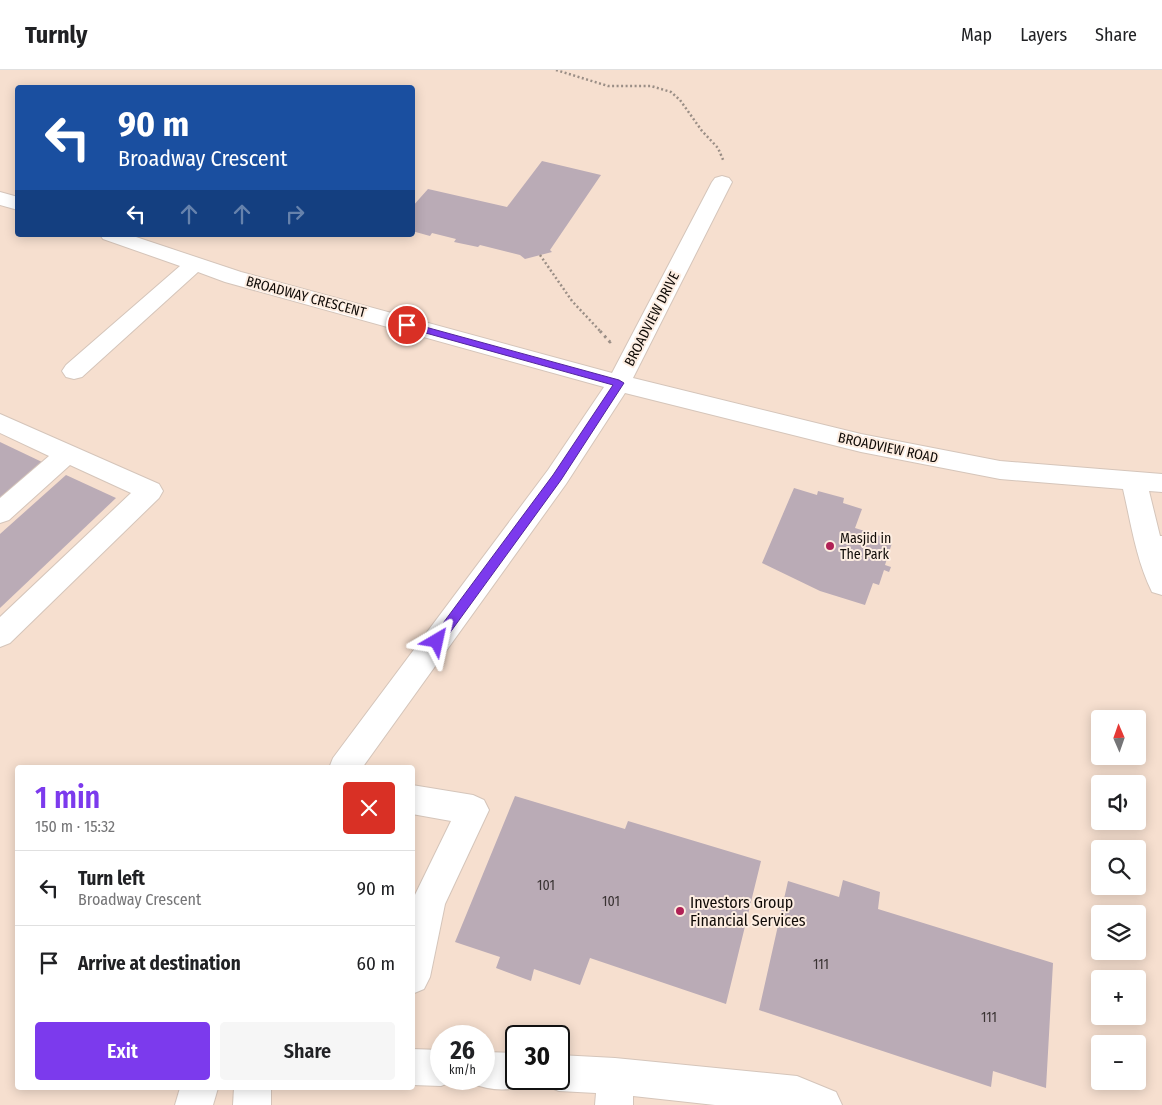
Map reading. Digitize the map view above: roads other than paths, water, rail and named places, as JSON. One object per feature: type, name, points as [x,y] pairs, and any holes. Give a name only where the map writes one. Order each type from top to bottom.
[{"type":"street","name":"BROADVIEW DRIVE","points":[[346,765],[557,478],[619,383],[722,182]]},
{"type":"street","points":[[0,198],[15,203]]},
{"type":"street","name":"BROADWAY CRESCENT","points":[[116,237],[233,277],[619,383]]},
{"type":"street","points":[[74,371],[196,264]]},
{"type":"street","name":"BROADVIEW ROAD","points":[[619,383],[861,443],[981,467],[1162,482]]},
{"type":"street","points":[[0,424],[150,491],[0,635]]},
{"type":"street","points":[[0,513],[67,454]]},
{"type":"street","points":[[1134,480],[1156,546],[1162,584]]},
{"type":"street","points":[[415,800],[473,810],[429,902],[415,964]]},
{"type":"street","points":[[415,1067],[430,1068]]},
{"type":"street","points":[[570,1076],[614,1090],[797,1095],[823,1105]]},
{"type":"street","points":[[194,1105],[198,1090]]},
{"type":"street","points":[[252,1105],[253,1090]]},
{"type":"place","name":"Masjid in The Park","points":[[830,546]]},
{"type":"place","name":"Investors Group Financial Services","points":[[680,911]]}]
